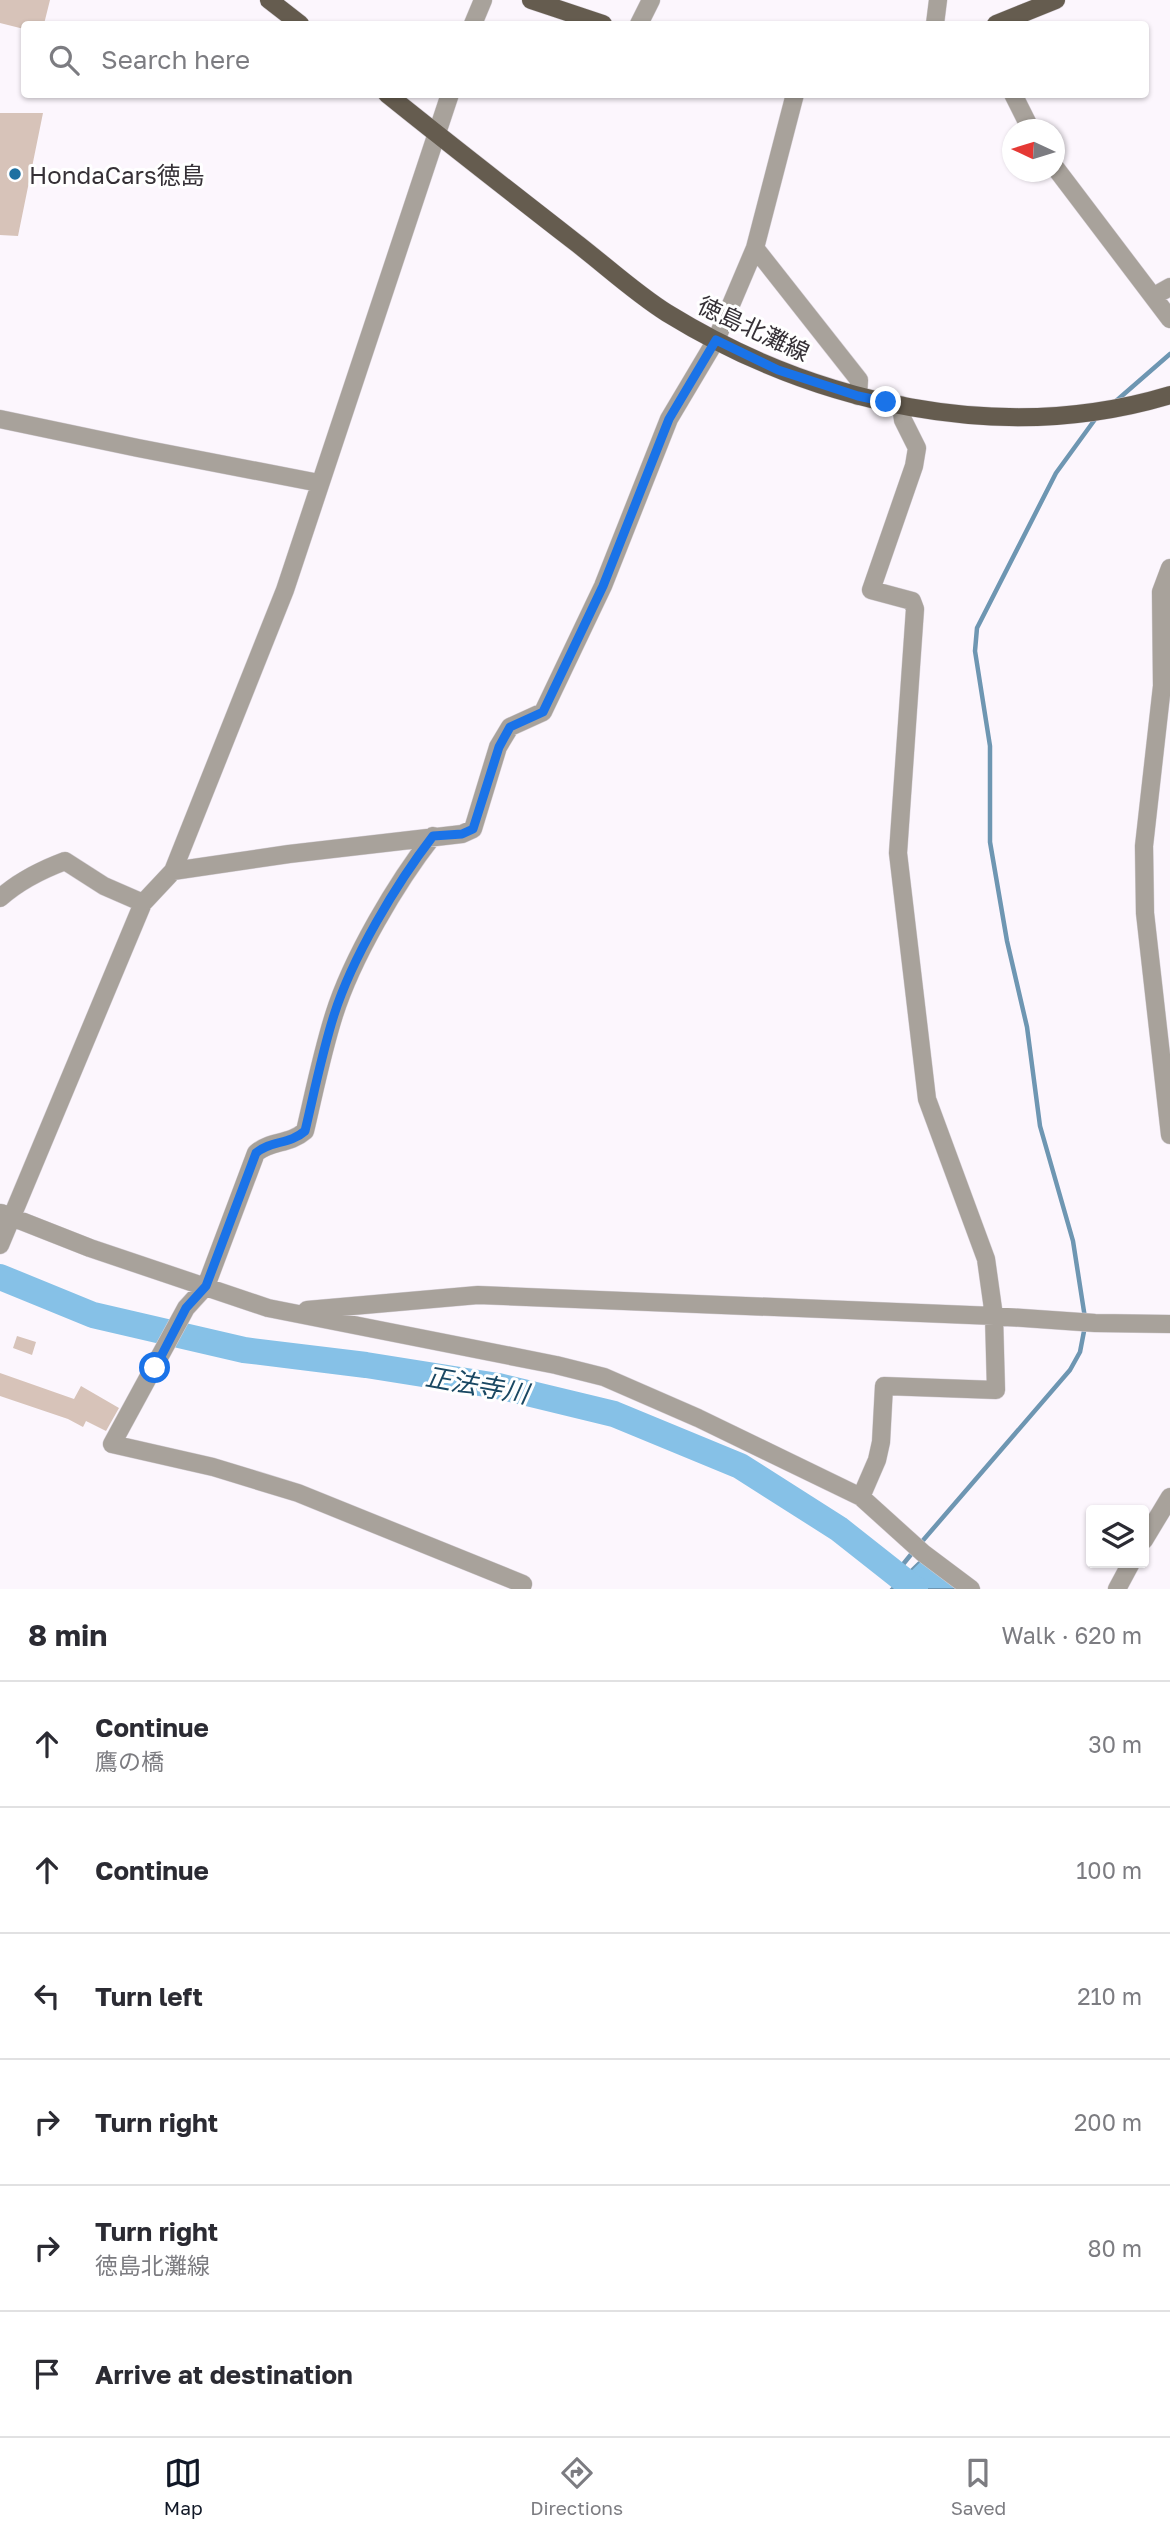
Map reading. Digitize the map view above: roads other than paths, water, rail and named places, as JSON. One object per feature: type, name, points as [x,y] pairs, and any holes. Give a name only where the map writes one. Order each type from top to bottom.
[{"type":"main road","points":[[270,0],[296,21]]},
{"type":"main road","points":[[531,0],[594,21]]},
{"type":"main road","points":[[1004,21],[1056,0]]},
{"type":"main road","name":"徳島北灘線","points":[[392,98],[665,312],[778,370],[858,396],[948,414],[1006,418],[1045,418],[1076,414],[1170,395]]},
{"type":"street","points":[[474,21],[483,0]]},
{"type":"street","points":[[640,21],[650,0]]},
{"type":"street","points":[[935,21],[938,0]]},
{"type":"street","points":[[0,1245],[6,1214],[143,903],[173,871],[285,590],[449,98]]},
{"type":"street","points":[[173,871],[462,834],[473,829],[499,747],[510,727],[543,712],[603,586],[669,419],[716,340],[755,248],[795,98]]},
{"type":"street","points":[[1015,98],[1026,119]]},
{"type":"street","points":[[1065,182],[1170,319]]},
{"type":"street","points":[[755,248],[859,380],[858,396]]},
{"type":"street","points":[[1154,296],[1170,287]]},
{"type":"street","points":[[861,1497],[877,1460],[881,1442],[884,1386],[996,1390],[994,1316],[986,1259],[927,1099],[898,853],[915,609],[912,601],[871,590],[914,466],[917,448],[903,419],[901,405]]},
{"type":"street","points":[[0,419],[319,482]]},
{"type":"street","points":[[1170,568],[1161,592],[1162,686],[1144,846],[1145,913],[1170,1135]]},
{"type":"street","points":[[433,836],[412,864],[356,961],[334,1014],[305,1131],[296,1139],[263,1146],[256,1153],[206,1286],[186,1308],[112,1444],[213,1467],[298,1493],[523,1584],[521,1589]]},
{"type":"street","points":[[0,898],[15,885],[42,869],[65,861],[104,886],[143,903]]},
{"type":"street","points":[[6,1214],[90,1248],[268,1308],[604,1377],[698,1418],[861,1497],[917,1547],[971,1589]]},
{"type":"street","points":[[288,1312],[478,1294],[994,1316],[1095,1323],[1170,1324]]},
{"type":"street","points":[[1149,1532],[1170,1497]]},
{"type":"street","points":[[1117,1589],[1128,1568]]},
{"type":"water","points":[[922,1559],[959,1589],[891,1589]]},
{"type":"waterway","points":[[1116,401],[1170,354]]},
{"type":"waterway","points":[[1085,1318],[1073,1241],[1040,1126],[1027,1027],[1007,941],[990,842],[990,746],[975,651],[977,628],[1056,473],[1096,418]]},
{"type":"waterway","name":"正法寺川","points":[[0,1277],[93,1315],[244,1350],[366,1365],[498,1386],[614,1414],[740,1466],[839,1529],[915,1589]]},
{"type":"waterway","points":[[919,1545],[1070,1370],[1080,1352],[1085,1326]]},
{"type":"waterway","points":[[896,1573],[913,1552]]},
{"type":"place","name":"HondaCars徳島","points":[[15,174]]}]
